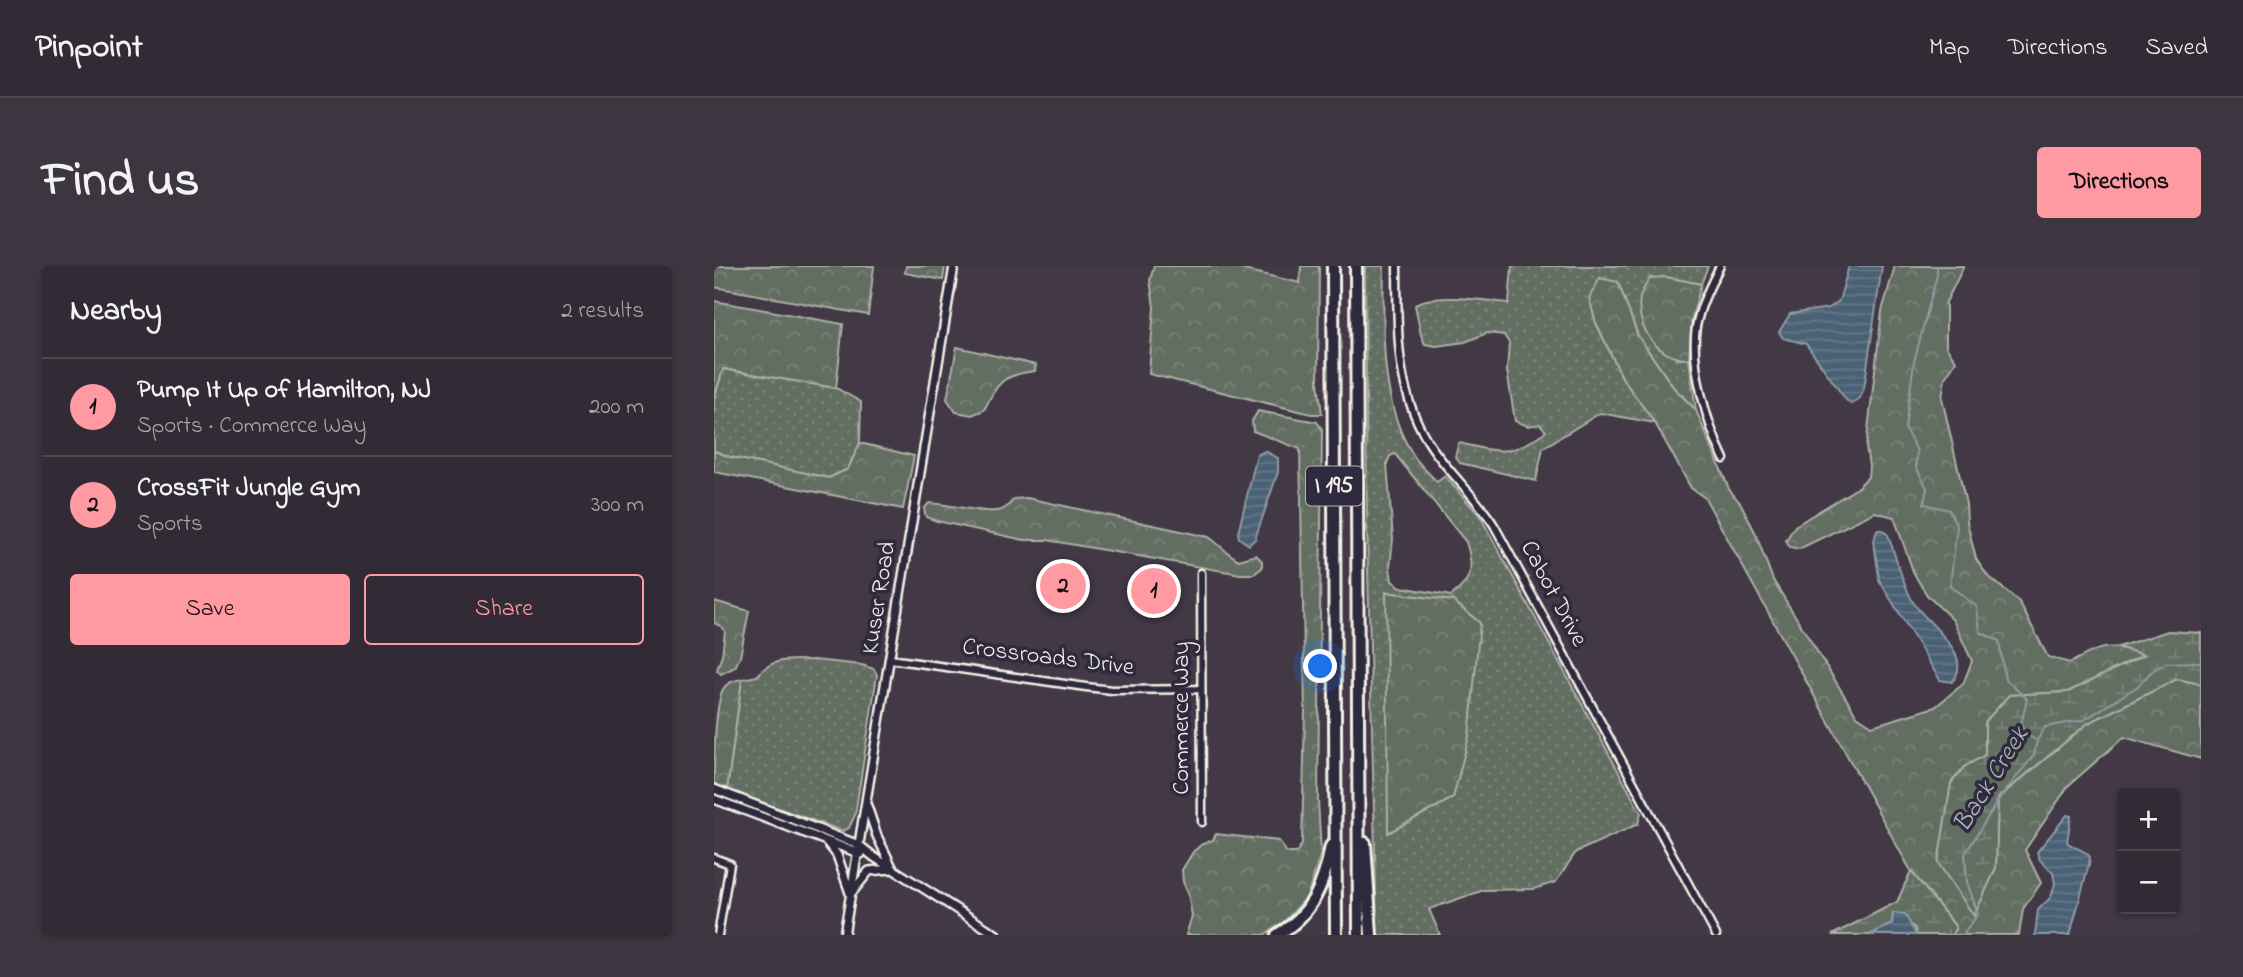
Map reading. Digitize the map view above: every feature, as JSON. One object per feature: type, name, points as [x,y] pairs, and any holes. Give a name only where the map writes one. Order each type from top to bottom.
[{"type":"highway","name":"I 195","points":[[1333,266],[1336,935]]},
{"type":"highway","name":"I 195","points":[[1356,266],[1359,935]]},
{"type":"highway","points":[[1277,935],[1297,922],[1312,904],[1329,858],[1335,707]]},
{"type":"highway","points":[[1358,707],[1371,935]]},
{"type":"street","name":"Kuser Road","points":[[844,935],[954,266]]},
{"type":"street","name":"Cabot Drive","points":[[1397,266],[1398,356],[1415,418],[1433,448],[1472,492],[1494,525],[1716,935]]},
{"type":"street","points":[[1720,266],[1703,301],[1695,336],[1704,407],[1724,459]]},
{"type":"street","name":"Commerce Way","points":[[1201,573],[1202,822]]},
{"type":"street","name":"Crossroads Drive","points":[[890,659],[1112,690],[1201,689]]},
{"type":"street","points":[[714,789],[859,849],[997,935]]},
{"type":"street","points":[[714,799],[826,841],[859,849]]},
{"type":"street","points":[[866,804],[877,836],[893,869]]},
{"type":"street","points":[[826,841],[837,855],[851,894]]},
{"type":"street","points":[[714,858],[730,864],[718,935]]},
{"type":"street","points":[[851,894],[869,871],[893,869]]},
{"type":"green space","points":[[714,266],[874,266],[868,315],[714,287]]},
{"type":"green space","points":[[906,266],[945,266],[943,280],[905,273]]},
{"type":"green space","points":[[1154,266],[1228,266],[1300,283],[1301,266],[1319,266],[1318,382],[1322,414],[1311,414],[1149,374],[1154,307],[1150,280]]},
{"type":"green space","points":[[1365,266],[1384,266],[1385,362],[1388,387],[1401,432],[1414,457],[1437,482],[1445,476],[1480,516],[1641,813],[1638,824],[1576,852],[1556,882],[1534,889],[1484,890],[1429,909],[1440,935],[1377,935],[1367,528]],"holes":[[[1395,454],[1466,542],[1470,572],[1464,584],[1451,596],[1401,587],[1392,581],[1390,567],[1393,539],[1387,464],[1390,456]],[[1387,592],[1453,601],[1480,623]]]},
{"type":"green space","points":[[1512,266],[1708,266],[1701,284],[1666,277],[1676,359],[1689,359],[1696,410],[1674,388],[1638,336],[1618,282],[1596,323],[1623,379],[1655,423],[1600,413],[1543,448],[1536,481],[1460,463],[1455,456],[1459,443],[1484,449],[1513,449],[1534,440],[1546,431],[1540,424],[1528,426],[1515,421],[1507,371],[1509,343],[1504,335],[1487,333],[1465,342],[1436,346],[1425,344],[1415,305],[1423,301],[1446,298],[1509,303]]},
{"type":"green space","points":[[1895,266],[1964,266],[1946,302],[1946,347],[1956,361],[1945,378],[1942,398],[1976,559],[1987,575],[2019,602],[2048,657],[2070,663],[2099,649],[2113,647],[2145,654],[2068,692],[2009,695],[1985,755],[1964,767],[1996,868],[1997,799],[2088,723],[2177,679],[2201,684],[2201,759],[2124,737],[2069,785],[2025,850],[2041,883],[2023,909],[2019,935],[1952,935],[1956,927],[1911,871],[1705,498],[1691,488],[1655,423],[1623,379],[1596,323],[1589,298],[1600,278],[1618,282],[1638,336],[1674,388],[1696,410],[1729,489],[1741,504],[1755,532],[1773,580],[1857,716],[1872,726],[1935,707],[1963,684],[1972,661],[1953,620],[1927,595],[1914,574],[1894,517],[1875,512],[1799,549],[1789,547],[1786,540],[1795,526],[1857,488],[1868,477],[1866,447],[1882,311]]},
{"type":"green space","points":[[1666,277],[1701,284],[1692,318],[1689,359],[1678,358],[1659,348],[1645,331],[1641,320],[1640,298],[1644,288],[1650,278]]},
{"type":"green space","points":[[714,301],[843,324],[836,388],[723,369],[714,399]]},
{"type":"green space","points":[[957,347],[1036,365],[1035,371],[1015,375],[1002,382],[984,410],[972,415],[956,412],[947,399]]},
{"type":"green space","points":[[723,369],[836,388],[861,402],[860,443],[848,469],[829,478],[730,457],[714,451],[714,399]]},
{"type":"green space","points":[[1258,411],[1317,422],[1322,429],[1318,800],[1321,853],[1307,897],[1286,920],[1264,935],[1186,935],[1192,916],[1182,870],[1193,852],[1202,844],[1213,840],[1216,834],[1279,841],[1287,853],[1296,853],[1302,844],[1305,711],[1300,449],[1253,431],[1252,421]]},
{"type":"green space","points":[[860,443],[914,456],[903,509],[714,472],[714,451],[730,457],[829,478],[848,469]]},
{"type":"green space","points":[[1027,498],[1209,537],[1239,560],[1256,555],[1262,561],[1262,568],[1254,574],[1240,574],[1047,540],[1024,540],[937,521],[926,517],[924,509],[929,503],[999,511],[1014,499]]},
{"type":"green space","points":[[1386,592],[1453,601],[1480,623],[1469,736],[1453,798],[1388,833]]},
{"type":"green space","points":[[714,601],[749,611],[740,657],[735,667],[721,674],[717,670],[725,631],[714,623]]},
{"type":"green space","points":[[2168,631],[2201,633],[2201,684],[2177,679],[2088,723],[1998,798],[1996,868],[1974,916],[1938,863],[1951,783],[1964,767],[1985,755],[1985,722],[2009,695],[2068,692],[2144,655],[2118,647]]},
{"type":"green space","points":[[814,660],[862,665],[874,669],[877,675],[855,815],[849,828],[843,831],[727,790],[742,679],[757,676],[776,662]]},
{"type":"green space","points":[[742,679],[727,790],[714,785],[718,709],[723,689],[731,682]]},
{"type":"green space","points":[[1911,871],[1956,927],[1952,935],[1916,935],[1915,928],[1893,913],[1892,924],[1870,935],[1832,935],[1897,902]]},
{"type":"water","points":[[1849,266],[1882,266],[1864,388],[1860,398],[1851,404],[1806,344],[1783,338],[1779,332],[1790,314],[1829,308],[1839,301]]},
{"type":"water","points":[[1265,451],[1278,458],[1278,472],[1255,539],[1249,545],[1239,538],[1238,533],[1257,455]]},
{"type":"water","points":[[1877,530],[1888,535],[1913,602],[1954,650],[1958,671],[1952,682],[1940,680],[1879,580],[1874,541]]},
{"type":"water","points":[[2067,815],[2071,816],[2067,842],[2088,854],[2089,864],[2070,935],[2035,935],[2038,910],[2051,897],[2055,884],[2053,873],[2040,860],[2037,852]]},
{"type":"water","points":[[1893,913],[1905,914],[1916,935],[1870,935],[1892,924]]},
{"type":"waterway","points":[[1937,266],[1914,362],[1905,429],[1917,451],[1916,467],[1927,488],[1924,504],[1949,510],[1957,526],[1950,586],[1977,607],[1980,632],[1999,641],[2005,679],[2027,699],[2021,724],[2026,734],[2037,741]]},
{"type":"waterway","name":"Back Creek","points":[[1963,935],[1978,914],[1967,882],[1965,854],[1999,799],[2034,755],[2037,741],[2045,727],[2084,720],[2138,686],[2151,672],[2165,663],[2201,662]]},
{"type":"place","name":"CrossFit Jungle Gym","points":[[1063,586]]},
{"type":"place","name":"Pump It Up of Hamilton, NJ","points":[[1154,591]]}]
